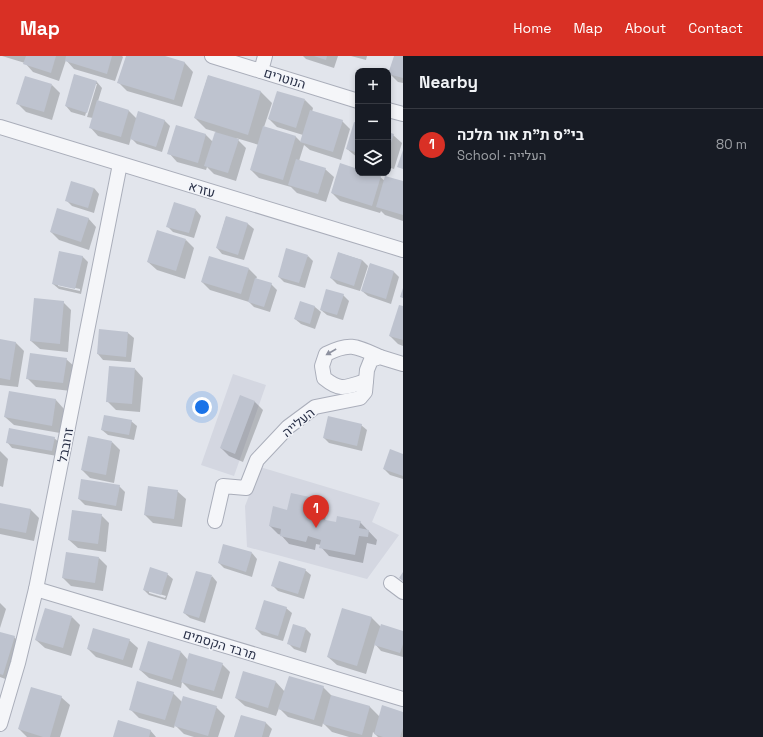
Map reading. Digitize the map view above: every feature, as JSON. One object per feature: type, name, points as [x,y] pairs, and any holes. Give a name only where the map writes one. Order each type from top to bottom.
[{"type":"street","name":"הנוטרים","points":[[212,56],[355,100]]},
{"type":"street","points":[[261,71],[265,56]]},
{"type":"street","points":[[391,111],[403,114]]},
{"type":"street","name":"עזרא","points":[[0,127],[403,250]]},
{"type":"street","name":"זרובבל","points":[[0,724],[18,663],[36,589],[120,164]]},
{"type":"street","points":[[366,381],[345,387],[334,387],[324,378],[322,366],[326,354],[342,346],[362,348],[380,357],[403,364]]},
{"type":"street","name":"העלייה","points":[[215,521],[223,486],[246,488],[257,460],[288,427],[315,407],[360,398],[365,392],[366,370],[371,360],[380,357]]},
{"type":"street","points":[[390,582],[403,592]]},
{"type":"street","name":"מרבד הקסמים","points":[[36,589],[403,699]]},
{"type":"shaded area","points":[[233,374],[266,385],[234,476],[201,465]]},
{"type":"shaded area","points":[[260,467],[380,503],[372,522],[399,535],[367,579],[247,547],[245,506]]},
{"type":"building","points":[[26,56],[56,56],[51,73],[23,64]]},
{"type":"building","points":[[66,56],[112,56],[107,74],[65,61]]},
{"type":"building","points":[[126,56],[165,56],[185,62],[174,100],[117,83]]},
{"type":"building","points":[[314,56],[327,56],[326,60]]},
{"type":"building","points":[[394,56],[403,56],[403,78],[391,75],[390,68]]},
{"type":"building","points":[[74,74],[97,81],[87,113],[65,106]]},
{"type":"building","points":[[208,75],[261,91],[248,135],[194,118]]},
{"type":"building","points":[[25,76],[52,84],[44,112],[16,104]]},
{"type":"building","points":[[277,91],[305,99],[296,128],[268,119]]},
{"type":"building","points":[[97,100],[129,110],[121,137],[89,128]]},
{"type":"building","points":[[310,110],[343,120],[333,152],[300,142]]},
{"type":"building","points":[[138,111],[165,120],[156,147],[130,139]]},
{"type":"building","points":[[354,122],[355,122],[355,152],[346,149]]},
{"type":"building","points":[[176,125],[206,134],[198,163],[167,154]]},
{"type":"building","points":[[263,126],[296,136],[283,180],[250,170]]},
{"type":"building","points":[[215,132],[239,139],[228,173],[204,166]]},
{"type":"building","points":[[391,133],[394,134],[391,143]]},
{"type":"building","points":[[403,150],[403,169],[397,167]]},
{"type":"building","points":[[296,159],[326,168],[318,194],[288,185]]},
{"type":"building","points":[[340,163],[355,168],[355,176],[381,176],[372,206],[331,193]]},
{"type":"building","points":[[385,176],[403,181],[403,215],[376,207]]},
{"type":"building","points":[[71,181],[94,188],[88,208],[65,201]]},
{"type":"building","points":[[174,202],[196,209],[189,233],[166,227]]},
{"type":"building","points":[[57,208],[89,218],[81,242],[50,232]]},
{"type":"building","points":[[226,216],[248,223],[238,255],[216,248]]},
{"type":"building","points":[[157,230],[186,239],[176,271],[147,262]]},
{"type":"building","points":[[286,248],[308,255],[299,283],[278,277]]},
{"type":"building","points":[[59,251],[83,256],[75,289],[52,284]]},
{"type":"building","points":[[338,252],[362,260],[354,286],[330,278]]},
{"type":"building","points":[[209,256],[249,268],[241,294],[201,282]]},
{"type":"building","points":[[370,263],[394,271],[386,299],[361,291]]},
{"type":"building","points":[[255,278],[272,283],[264,307],[248,302]]},
{"type":"building","points":[[403,288],[403,298],[400,297]]},
{"type":"building","points":[[326,289],[344,294],[337,315],[320,310]]},
{"type":"building","points":[[34,298],[64,301],[60,344],[30,341]]},
{"type":"building","points":[[300,301],[315,306],[310,324],[294,319]]},
{"type":"building","points":[[399,305],[403,306],[403,340],[389,336]]},
{"type":"building","points":[[99,329],[128,332],[126,357],[97,354]]},
{"type":"building","points":[[0,339],[16,342],[10,380],[0,378]]},
{"type":"building","points":[[30,353],[67,358],[63,383],[26,379]]},
{"type":"building","points":[[109,366],[135,368],[132,404],[106,402]]},
{"type":"building","points":[[9,391],[56,399],[52,426],[4,417]]},
{"type":"building","points":[[240,395],[255,401],[235,454],[220,448]]},
{"type":"building","points":[[104,415],[132,420],[129,435],[101,430]]},
{"type":"building","points":[[328,416],[362,424],[357,446],[323,438]]},
{"type":"building","points":[[9,428],[55,437],[52,451],[6,443]]},
{"type":"building","points":[[88,436],[112,441],[106,475],[81,470]]},
{"type":"building","points":[[390,449],[403,454],[403,476],[383,469]]},
{"type":"building","points":[[81,479],[120,485],[116,506],[78,499]]},
{"type":"building","points":[[148,486],[178,490],[174,519],[144,515]]},
{"type":"building","points":[[291,493],[319,499],[315,518],[336,522],[337,516],[361,521],[359,528],[369,530],[368,537],[359,536],[355,555],[319,548],[321,540],[308,536],[306,542],[280,536],[281,529],[269,526],[273,506],[287,510]]},
{"type":"building","points":[[0,503],[31,509],[26,533],[0,528]]},
{"type":"building","points":[[72,510],[102,514],[98,544],[68,540]]},
{"type":"building","points":[[223,544],[252,552],[246,572],[218,563]]},
{"type":"building","points":[[66,552],[99,557],[95,583],[62,578]]},
{"type":"building","points":[[279,561],[306,569],[298,594],[271,586]]},
{"type":"building","points":[[150,567],[168,573],[161,595],[143,590]]},
{"type":"building","points":[[196,571],[212,575],[199,618],[183,613]]},
{"type":"building","points":[[403,572],[403,581],[399,578]]},
{"type":"building","points":[[264,600],[287,607],[278,636],[255,629]]},
{"type":"building","points":[[45,608],[72,616],[63,648],[35,640]]},
{"type":"building","points":[[342,608],[372,617],[357,666],[327,657]]},
{"type":"building","points":[[293,624],[306,628],[300,648],[287,644]]},
{"type":"building","points":[[381,624],[403,631],[403,644],[400,653],[374,645]]},
{"type":"building","points":[[93,628],[130,639],[123,660],[87,649]]},
{"type":"building","points":[[0,632],[15,636],[3,675],[0,674]]},
{"type":"building","points":[[148,641],[181,651],[172,680],[139,670]]},
{"type":"building","points":[[189,653],[223,663],[214,691],[181,682]]},
{"type":"building","points":[[243,671],[276,681],[268,708],[235,698]]},
{"type":"building","points":[[289,676],[324,686],[314,720],[278,709]]},
{"type":"building","points":[[137,681],[174,692],[165,720],[129,710]]},
{"type":"building","points":[[31,687],[62,696],[50,737],[43,737],[18,729]]},
{"type":"building","points":[[331,695],[370,706],[362,735],[323,724]]},
{"type":"building","points":[[183,696],[217,706],[208,736],[174,726]]},
{"type":"building","points":[[382,705],[403,712],[403,728],[400,737],[383,737],[374,734]]},
{"type":"building","points":[[241,715],[266,722],[262,737],[234,737]]},
{"type":"building","points":[[118,720],[151,730],[149,737],[113,737]]},
{"type":"place","name":"בי\"ס ת\"ת אור מלכה","points":[[316,528]]}]
